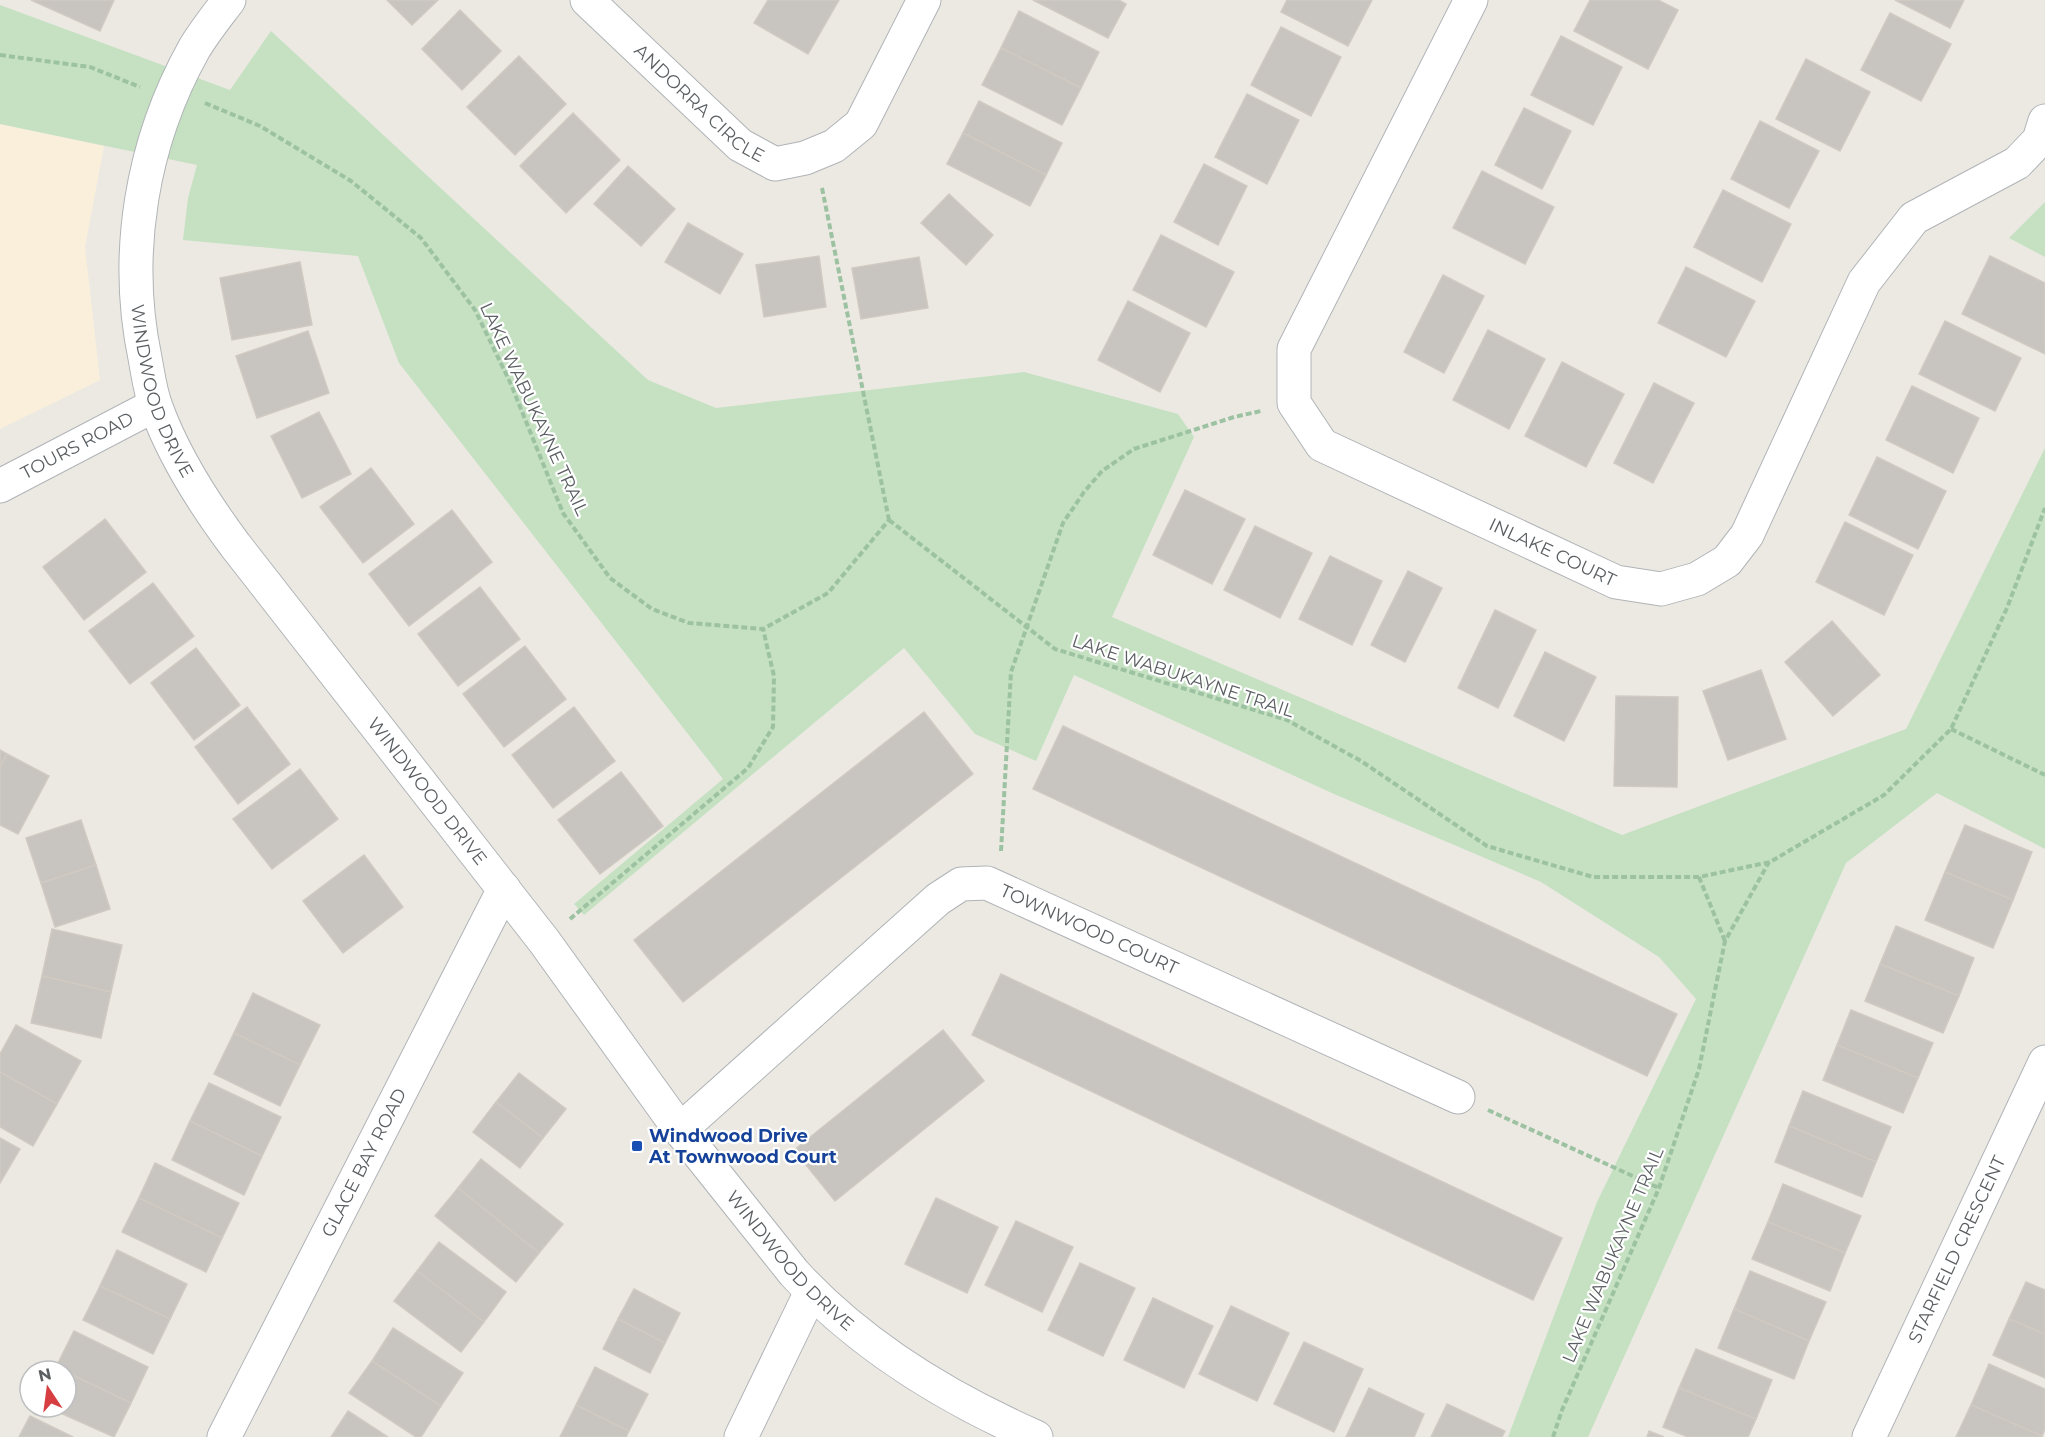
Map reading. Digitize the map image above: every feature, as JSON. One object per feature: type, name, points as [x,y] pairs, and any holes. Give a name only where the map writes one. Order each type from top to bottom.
[{"type":"street","name":"WINDWOOD DRIVE","points":[[229,0],[195,48],[174,94],[144,182],[137,223],[135,264],[139,330],[155,405],[182,464],[206,506],[544,941],[737,1206],[811,1292],[868,1341],[943,1391],[1036,1437]]},
{"type":"street","name":"ANDORRA CIRCLE","points":[[587,0],[740,145],[775,164],[805,158],[834,146],[861,124],[924,0]]},
{"type":"street","points":[[1294,403],[1294,349],[1471,0]]},
{"type":"street","name":"INLAKE COURT","points":[[1294,403],[1322,445],[1616,582],[1660,589],[1696,579],[1727,561],[1747,535],[1864,282],[1914,218],[2017,163],[2039,140],[2045,121]]},
{"type":"street","name":"TOURS ROAD","points":[[0,486],[155,405]]},
{"type":"street","name":"TOWNWOOD COURT","points":[[680,1130],[938,899],[961,884],[987,883],[999,888],[1458,1096]]},
{"type":"street","name":"GLACE BAY ROAD","points":[[224,1437],[504,889]]},
{"type":"street","name":"STARFIELD CRESCENT","points":[[1869,1437],[2045,1062]]},
{"type":"street","points":[[741,1437],[811,1292]]},
{"type":"path","name":"LAKE WABUKAYNE TRAIL","points":[[0,55],[90,67],[148,90],[199,100],[260,126],[351,181],[421,238],[475,310],[510,382],[563,513],[610,578],[652,609],[689,623],[763,629]]},
{"type":"path","points":[[544,941],[748,768],[773,727],[774,676],[763,629],[828,593],[889,520],[820,178],[805,158]]},
{"type":"path","points":[[999,888],[1011,672],[1028,628],[1062,523],[1102,471],[1134,449],[1234,417],[1294,403]]},
{"type":"path","name":"LAKE WABUKAYNE TRAIL","points":[[889,520],[1055,649],[1287,720],[1361,761],[1487,846],[1593,877],[1699,877],[1770,862],[1884,795],[1951,729],[2007,608],[2045,508]]},
{"type":"path","points":[[1951,729],[2045,775]]},
{"type":"path","name":"LAKE WABUKAYNE TRAIL","points":[[1553,1437],[1659,1188],[1699,1069],[1725,941],[1770,862]]},
{"type":"path","points":[[1699,877],[1725,941]]},
{"type":"path","points":[[1458,1096],[1659,1188]]},
{"type":"shaded area","points":[[0,124],[104,146],[85,247],[100,380],[0,429]]},
{"type":"green space","points":[[0,5],[230,90],[271,31],[648,380],[716,408],[1024,372],[1178,414],[1194,437],[1112,617],[1622,835],[1906,729],[2045,448],[2045,849],[1937,793],[1846,863],[1588,1437],[1508,1437],[1597,1202],[1696,999],[1659,957],[1541,882],[1334,794],[1074,675],[1036,761],[975,734],[904,648],[584,915],[574,904],[723,779],[399,363],[358,256],[183,240],[188,198],[197,165],[0,124]]},
{"type":"green space","points":[[2045,202],[2045,257],[2009,238]]},
{"type":"building","points":[[31,0],[114,0],[100,31]]},
{"type":"building","points":[[387,0],[438,0],[412,25]]},
{"type":"building","points":[[768,0],[839,0],[808,54],[754,23]]},
{"type":"building","points":[[1033,0],[1119,0],[1126,4],[1108,38]]},
{"type":"building","points":[[1287,0],[1372,0],[1348,46],[1281,12]]},
{"type":"building","points":[[1590,0],[1658,0],[1678,10],[1648,69],[1574,31]]},
{"type":"building","points":[[1895,0],[1964,0],[1950,28]]},
{"type":"building","points":[[460,10],[501,51],[462,90],[422,49]]},
{"type":"building","points":[[1019,11],[1099,52],[1081,88],[1001,48]]},
{"type":"building","points":[[1890,13],[1951,44],[1921,101],[1861,70]]},
{"type":"building","points":[[1281,27],[1341,57],[1311,116],[1251,85]]},
{"type":"building","points":[[1561,36],[1622,67],[1593,125],[1531,95]]},
{"type":"building","points":[[1001,48],[1081,88],[1062,125],[982,85]]},
{"type":"building","points":[[519,56],[566,104],[515,155],[467,107]]},
{"type":"building","points":[[1806,59],[1870,92],[1840,151],[1776,119]]},
{"type":"building","points":[[1247,94],[1299,120],[1267,184],[1215,157]]},
{"type":"building","points":[[979,101],[1062,143],[1046,175],[963,133]]},
{"type":"building","points":[[1524,108],[1571,131],[1542,189],[1495,165]]},
{"type":"building","points":[[573,113],[620,160],[566,213],[520,166]]},
{"type":"building","points":[[1760,121],[1819,151],[1789,208],[1731,179]]},
{"type":"building","points":[[963,133],[1046,175],[1030,206],[947,164]]},
{"type":"building","points":[[1204,164],[1247,186],[1218,245],[1174,222]]},
{"type":"building","points":[[628,166],[675,209],[641,246],[594,204]]},
{"type":"building","points":[[1482,171],[1554,207],[1525,264],[1453,228]]},
{"type":"building","points":[[1723,190],[1791,224],[1762,282],[1694,247]]},
{"type":"building","points":[[949,194],[993,235],[966,265],[921,223]]},
{"type":"building","points":[[688,223],[743,254],[720,294],[665,262]]},
{"type":"building","points":[[1161,235],[1234,272],[1206,327],[1133,290]]},
{"type":"building","points":[[819,256],[826,307],[764,317],[756,265]]},
{"type":"building","points":[[1990,256],[2045,283],[2045,354],[1962,314]]},
{"type":"building","points":[[919,257],[928,308],[861,319],[852,268]]},
{"type":"building","points":[[300,262],[312,325],[232,340],[220,278]]},
{"type":"building","points":[[1686,267],[1755,301],[1726,357],[1658,323]]},
{"type":"building","points":[[1443,275],[1484,296],[1444,373],[1404,352]]},
{"type":"building","points":[[1128,301],[1190,333],[1160,392],[1098,360]]},
{"type":"building","points":[[1945,321],[2021,358],[1995,411],[1919,374]]},
{"type":"building","points":[[1488,330],[1545,359],[1509,429],[1453,400]]},
{"type":"building","points":[[308,331],[329,393],[257,418],[236,356]]},
{"type":"building","points":[[1562,362],[1624,394],[1586,467],[1525,436]]},
{"type":"building","points":[[1654,383],[1694,403],[1653,483],[1614,463]]},
{"type":"building","points":[[1912,386],[1979,418],[1953,473],[1886,440]]},
{"type":"building","points":[[319,412],[351,474],[302,498],[271,436]]},
{"type":"building","points":[[1877,457],[1946,491],[1918,549],[1849,515]]},
{"type":"building","points":[[371,468],[414,524],[363,563],[320,507]]},
{"type":"building","points":[[1185,490],[1245,519],[1212,584],[1153,555]]},
{"type":"building","points":[[452,510],[492,562],[409,626],[369,574]]},
{"type":"building","points":[[105,519],[146,572],[84,620],[43,567]]},
{"type":"building","points":[[1845,522],[1913,555],[1884,615],[1816,582]]},
{"type":"building","points":[[1255,526],[1312,553],[1280,618],[1224,590]]},
{"type":"building","points":[[1330,556],[1382,581],[1352,645],[1299,619]]},
{"type":"building","points":[[1408,571],[1442,588],[1405,662],[1371,645]]},
{"type":"building","points":[[153,583],[194,636],[130,684],[89,631]]},
{"type":"building","points":[[480,587],[520,639],[458,686],[418,634]]},
{"type":"building","points":[[1495,610],[1536,630],[1498,708],[1458,688]]},
{"type":"building","points":[[1832,621],[1880,675],[1833,716],[1785,662]]},
{"type":"building","points":[[525,646],[566,699],[504,747],[463,694]]},
{"type":"building","points":[[196,648],[240,705],[194,740],[151,683]]},
{"type":"building","points":[[1545,652],[1596,677],[1564,741],[1514,716]]},
{"type":"building","points":[[1761,670],[1786,739],[1728,760],[1703,691]]},
{"type":"building","points":[[1616,696],[1678,697],[1677,787],[1614,786]]},
{"type":"building","points":[[247,707],[290,764],[238,804],[195,747]]},
{"type":"building","points":[[574,707],[615,761],[553,808],[512,755]]},
{"type":"building","points":[[924,712],[973,774],[683,1002],[634,940]]},
{"type":"building","points":[[1063,726],[1677,1014],[1647,1076],[1033,789]]},
{"type":"building","points":[[0,750],[7,754],[0,768]]},
{"type":"building","points":[[7,754],[49,776],[18,834],[0,825],[0,768]]},
{"type":"building","points":[[300,769],[338,819],[272,869],[233,819]]},
{"type":"building","points":[[621,772],[663,826],[600,874],[558,820]]},
{"type":"building","points":[[81,820],[96,865],[41,883],[26,838]]},
{"type":"building","points":[[1965,825],[2032,852],[2013,900],[1945,872]]},
{"type":"building","points":[[364,855],[403,907],[343,953],[303,901]]},
{"type":"building","points":[[96,865],[110,909],[55,927],[41,883]]},
{"type":"building","points":[[1945,872],[2013,900],[1993,948],[1925,920]]},
{"type":"building","points":[[1896,926],[1974,958],[1959,996],[1880,964]]},
{"type":"building","points":[[52,929],[122,945],[111,992],[42,976]]},
{"type":"building","points":[[1880,964],[1959,996],[1943,1033],[1865,1001]]},
{"type":"building","points":[[1001,974],[1562,1238],[1533,1300],[972,1035]]},
{"type":"building","points":[[42,976],[111,992],[101,1038],[31,1023]]},
{"type":"building","points":[[253,993],[320,1025],[300,1065],[234,1033]]},
{"type":"building","points":[[1851,1010],[1933,1043],[1918,1078],[1837,1045]]},
{"type":"building","points":[[16,1025],[81,1061],[57,1104],[0,1072],[0,1054]]},
{"type":"building","points":[[943,1030],[984,1081],[835,1201],[794,1150]]},
{"type":"building","points":[[234,1033],[300,1065],[280,1106],[214,1074]]},
{"type":"building","points":[[1837,1045],[1918,1078],[1903,1113],[1823,1080]]},
{"type":"building","points":[[0,1072],[57,1104],[33,1146],[0,1127]]},
{"type":"building","points":[[519,1073],[566,1109],[543,1138],[496,1102]]},
{"type":"building","points":[[209,1083],[281,1117],[262,1156],[190,1121]]},
{"type":"building","points":[[1803,1091],[1891,1127],[1876,1162],[1789,1126]]},
{"type":"building","points":[[496,1102],[543,1138],[520,1168],[473,1132]]},
{"type":"building","points":[[190,1121],[262,1156],[244,1195],[172,1160]]},
{"type":"building","points":[[1789,1126],[1876,1162],[1862,1197],[1775,1162]]},
{"type":"building","points":[[0,1138],[20,1149],[0,1183]]},
{"type":"building","points":[[481,1159],[563,1224],[539,1253],[458,1188]]},
{"type":"building","points":[[155,1163],[239,1203],[222,1238],[139,1198]]},
{"type":"building","points":[[1783,1184],[1861,1216],[1845,1253],[1768,1222]]},
{"type":"building","points":[[458,1188],[539,1253],[516,1282],[435,1216]]},
{"type":"building","points":[[139,1198],[222,1238],[206,1272],[122,1232]]},
{"type":"building","points":[[936,1198],[998,1227],[967,1293],[905,1264]]},
{"type":"building","points":[[1016,1221],[1073,1247],[1042,1312],[985,1285]]},
{"type":"building","points":[[1768,1222],[1845,1253],[1830,1291],[1752,1259]]},
{"type":"building","points":[[439,1242],[506,1292],[484,1322],[417,1271]]},
{"type":"building","points":[[117,1250],[187,1284],[170,1319],[100,1286]]},
{"type":"building","points":[[1080,1263],[1135,1288],[1103,1356],[1048,1330]]},
{"type":"building","points":[[417,1271],[484,1322],[461,1352],[394,1301]]},
{"type":"building","points":[[1750,1271],[1826,1302],[1809,1341],[1734,1309]]},
{"type":"building","points":[[2026,1282],[2045,1290],[2045,1334],[2009,1319]]},
{"type":"building","points":[[100,1286],[170,1319],[153,1354],[83,1320]]},
{"type":"building","points":[[634,1289],[680,1313],[665,1343],[618,1319]]},
{"type":"building","points":[[1153,1298],[1213,1326],[1184,1388],[1124,1360]]},
{"type":"building","points":[[1231,1306],[1289,1333],[1257,1401],[1199,1374]]},
{"type":"building","points":[[1734,1309],[1809,1341],[1794,1379],[1718,1348]]},
{"type":"building","points":[[618,1319],[665,1343],[650,1373],[603,1349]]},
{"type":"building","points":[[2009,1319],[2045,1334],[2045,1378],[1993,1355]]},
{"type":"building","points":[[393,1328],[463,1373],[441,1406],[372,1361]]},
{"type":"building","points":[[74,1331],[148,1367],[131,1403],[78,1378],[78,1359],[60,1359]]},
{"type":"building","points":[[1304,1342],[1363,1369],[1334,1432],[1274,1404]]},
{"type":"building","points":[[1696,1349],[1772,1380],[1756,1419],[1679,1388]]},
{"type":"building","points":[[372,1361],[441,1406],[421,1437],[416,1437],[349,1393]]},
{"type":"building","points":[[1989,1364],[2045,1389],[2045,1429],[2042,1436],[1971,1405]]},
{"type":"building","points":[[595,1367],[648,1394],[629,1431],[576,1405]]},
{"type":"building","points":[[78,1378],[131,1403],[114,1437],[74,1419],[78,1419]]},
{"type":"building","points":[[1369,1388],[1424,1414],[1414,1437],[1346,1437]]},
{"type":"building","points":[[1679,1388],[1756,1419],[1748,1437],[1688,1437],[1663,1427]]},
{"type":"building","points":[[1447,1404],[1505,1431],[1502,1437],[1431,1437]]},
{"type":"building","points":[[576,1405],[629,1431],[626,1437],[560,1437]]},
{"type":"building","points":[[1971,1405],[2042,1436],[1956,1437]]},
{"type":"building","points":[[348,1411],[388,1437],[331,1437]]},
{"type":"building","points":[[28,1419],[36,1419],[73,1437],[19,1437]]},
{"type":"building","points":[[1649,1431],[1664,1437],[1647,1437]]},
{"type":"place","name":"Windwood Drive At Townwood Court","points":[[637,1146]]}]
